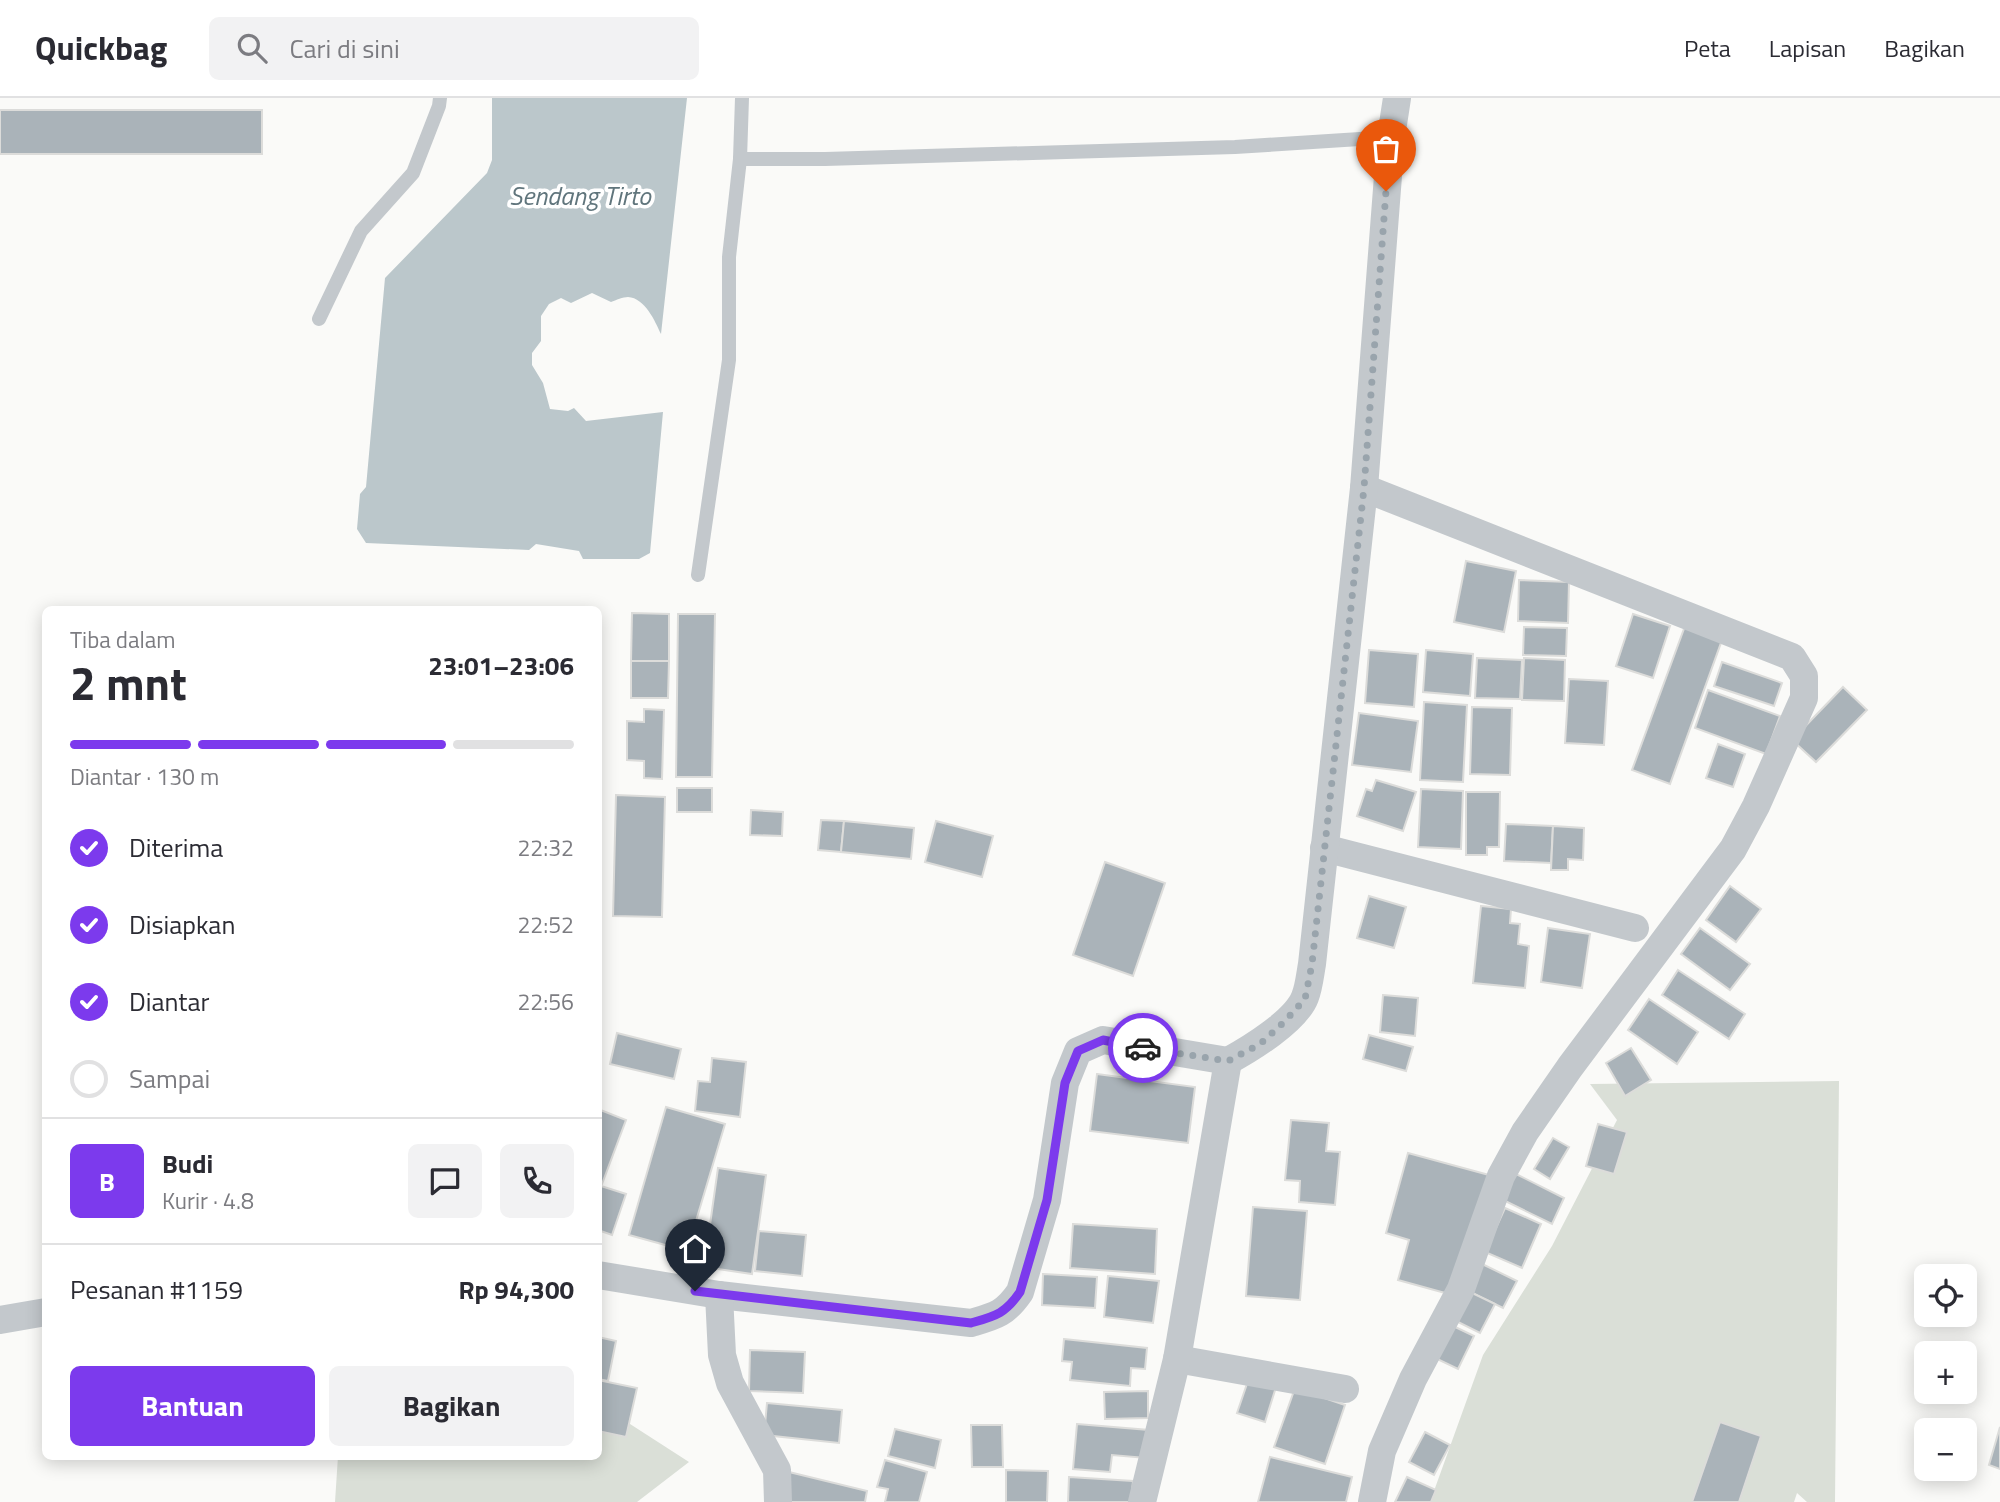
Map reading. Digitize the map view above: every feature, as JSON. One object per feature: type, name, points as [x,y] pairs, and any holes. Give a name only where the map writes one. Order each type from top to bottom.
[{"type":"street","points":[[602,1276],[719,1295],[971,1323],[999,1315],[1012,1304],[1020,1292],[1047,1200],[1065,1083],[1078,1051],[1103,1040],[1228,1061],[1260,1044],[1305,999],[1312,964],[1364,488],[1391,137],[1397,98]]},
{"type":"street","points":[[1364,488],[1792,657],[1804,676],[1804,698],[1756,806],[1733,849],[1570,1067],[1525,1132],[1501,1176],[1461,1290],[1413,1379],[1382,1451],[1371,1502]]},
{"type":"street","points":[[1324,848],[1635,928]]},
{"type":"street","points":[[1142,1502],[1177,1359],[1228,1061]]},
{"type":"street","points":[[719,1295],[722,1355],[730,1382],[777,1470],[778,1502]]},
{"type":"street","points":[[0,1320],[42,1313]]},
{"type":"street","points":[[1177,1359],[1345,1390]]},
{"type":"lane","points":[[319,319],[361,231],[413,173],[440,98]]},
{"type":"lane","points":[[698,575],[729,360],[729,257],[740,159],[741,98]]},
{"type":"lane","points":[[740,159],[1235,148],[1391,137]]},
{"type":"shaded area","points":[[1839,1081],[1835,1502],[1807,1502],[1797,1493],[1794,1502],[1430,1502],[1483,1355],[1552,1246],[1617,1120],[1590,1084]]},
{"type":"shaded area","points":[[602,1406],[689,1462],[637,1502],[335,1502],[338,1460],[602,1460]]},
{"type":"water","name":"Sendang Tirto","points":[[492,98],[687,98],[661,334],[649,311],[634,298],[611,302],[592,293],[571,303],[561,298],[549,304],[541,316],[541,341],[532,353],[532,365],[543,383],[550,409],[568,411],[574,408],[586,421],[663,412],[650,553],[639,559],[583,559],[579,551],[536,544],[529,550],[366,543],[357,529],[360,494],[366,487],[385,278],[487,173],[492,160]]},
{"type":"building","points":[[0,110],[262,110],[262,154],[0,154]]},
{"type":"building","points":[[1466,561],[1516,571],[1504,632],[1454,622]]},
{"type":"building","points":[[1519,580],[1569,582],[1568,623],[1518,621]]},
{"type":"building","points":[[632,613],[669,614],[669,661],[631,661]]},
{"type":"building","points":[[678,614],[715,614],[712,777],[676,777]]},
{"type":"building","points":[[1633,614],[1670,626],[1653,678],[1616,666]]},
{"type":"building","points":[[1685,626],[1722,640],[1670,784],[1632,770]]},
{"type":"building","points":[[1524,627],[1567,628],[1566,656],[1523,655]]},
{"type":"building","points":[[1369,650],[1418,654],[1414,707],[1365,703]]},
{"type":"building","points":[[1426,650],[1473,654],[1470,696],[1423,692]]},
{"type":"building","points":[[1477,658],[1522,660],[1520,699],[1475,698]]},
{"type":"building","points":[[1524,658],[1565,660],[1564,701],[1522,700]]},
{"type":"building","points":[[631,661],[669,661],[668,698],[631,698]]},
{"type":"building","points":[[1722,662],[1782,683],[1774,706],[1714,686]]},
{"type":"building","points":[[1569,679],[1608,681],[1604,745],[1565,743]]},
{"type":"building","points":[[1843,687],[1867,710],[1816,762],[1792,740]]},
{"type":"building","points":[[1708,690],[1780,716],[1766,754],[1695,728]]},
{"type":"building","points":[[1424,702],[1467,705],[1463,782],[1420,780]]},
{"type":"building","points":[[1472,707],[1512,708],[1510,775],[1470,774]]},
{"type":"building","points":[[644,709],[664,710],[662,779],[644,778],[644,761],[627,760],[627,721],[644,722]]},
{"type":"building","points":[[1359,713],[1418,721],[1411,772],[1352,765]]},
{"type":"building","points":[[1718,744],[1745,754],[1733,787],[1706,778]]},
{"type":"building","points":[[1376,780],[1416,792],[1403,831],[1357,816],[1366,789],[1372,791]]},
{"type":"building","points":[[677,788],[712,788],[712,812],[677,812]]},
{"type":"building","points":[[1421,789],[1463,791],[1461,849],[1418,847]]},
{"type":"building","points":[[1466,792],[1500,792],[1499,847],[1487,847],[1487,855],[1466,855]]},
{"type":"building","points":[[616,795],[665,797],[662,917],[613,916]]},
{"type":"building","points":[[751,810],[783,812],[782,836],[750,835]]},
{"type":"building","points":[[821,820],[844,821],[841,852],[818,850]]},
{"type":"building","points":[[844,821],[914,828],[911,859],[841,852]]},
{"type":"building","points":[[936,821],[993,836],[982,877],[925,862]]},
{"type":"building","points":[[1506,824],[1553,826],[1551,863],[1504,861]]},
{"type":"building","points":[[1553,826],[1584,828],[1583,860],[1568,859],[1568,870],[1551,870]]},
{"type":"building","points":[[1105,862],[1165,883],[1133,976],[1073,955]]},
{"type":"building","points":[[1730,886],[1761,909],[1736,942],[1706,920]]},
{"type":"building","points":[[1369,896],[1406,907],[1394,948],[1357,938]]},
{"type":"building","points":[[1481,906],[1511,909],[1510,923],[1520,924],[1518,944],[1529,946],[1525,988],[1473,983]]},
{"type":"building","points":[[1548,928],[1590,934],[1582,988],[1541,982]]},
{"type":"building","points":[[1700,928],[1750,964],[1730,990],[1681,954]]},
{"type":"building","points":[[1678,970],[1745,1014],[1729,1039],[1662,995]]},
{"type":"building","points":[[1383,995],[1418,998],[1415,1036],[1380,1032]]},
{"type":"building","points":[[1649,999],[1698,1032],[1677,1064],[1628,1030]]},
{"type":"building","points":[[617,1033],[681,1049],[674,1079],[610,1064]]},
{"type":"building","points":[[1369,1035],[1413,1047],[1406,1071],[1363,1059]]},
{"type":"building","points":[[1631,1048],[1651,1080],[1625,1096],[1606,1063]]},
{"type":"building","points":[[712,1058],[746,1062],[740,1117],[695,1111],[698,1081],[710,1082]]},
{"type":"building","points":[[1097,1074],[1195,1087],[1188,1143],[1090,1131]]},
{"type":"building","points":[[666,1107],[725,1124],[687,1251],[629,1235]]},
{"type":"building","points":[[602,1111],[626,1120],[602,1184]]},
{"type":"building","points":[[1291,1120],[1329,1123],[1326,1151],[1340,1152],[1335,1205],[1299,1202],[1300,1181],[1285,1180]]},
{"type":"building","points":[[1598,1124],[1627,1132],[1614,1174],[1586,1166]]},
{"type":"building","points":[[1553,1138],[1569,1147],[1550,1179],[1534,1169]]},
{"type":"building","points":[[1408,1153],[1489,1175],[1456,1296],[1398,1280],[1409,1240],[1386,1233]]},
{"type":"building","points":[[718,1168],[766,1175],[752,1274],[704,1267]]},
{"type":"building","points":[[1510,1171],[1564,1198],[1552,1224],[1497,1197]]},
{"type":"building","points":[[602,1186],[626,1194],[612,1235],[602,1231]]},
{"type":"building","points":[[1253,1207],[1307,1211],[1300,1300],[1246,1296]]},
{"type":"building","points":[[1505,1208],[1541,1224],[1522,1268],[1485,1252]]},
{"type":"building","points":[[1073,1224],[1157,1229],[1155,1274],[1070,1268]]},
{"type":"building","points":[[759,1231],[806,1235],[802,1276],[755,1271]]},
{"type":"building","points":[[1476,1261],[1517,1281],[1503,1308],[1464,1289]]},
{"type":"building","points":[[1043,1274],[1097,1277],[1095,1308],[1042,1305]]},
{"type":"building","points":[[1108,1276],[1159,1281],[1153,1323],[1104,1317]]},
{"type":"building","points":[[1464,1289],[1495,1304],[1480,1333],[1450,1318]]},
{"type":"building","points":[[1449,1324],[1474,1336],[1458,1369],[1433,1357]]},
{"type":"building","points":[[602,1338],[616,1341],[608,1381],[602,1380]]},
{"type":"building","points":[[1064,1339],[1147,1348],[1145,1369],[1131,1368],[1130,1386],[1070,1380],[1072,1362],[1062,1361]]},
{"type":"building","points":[[750,1350],[805,1352],[803,1393],[749,1391]]},
{"type":"building","points":[[1250,1375],[1277,1384],[1265,1422],[1237,1413]]},
{"type":"building","points":[[602,1381],[637,1388],[626,1437],[602,1432]]},
{"type":"building","points":[[1295,1388],[1345,1405],[1325,1464],[1274,1447]]},
{"type":"building","points":[[1148,1391],[1148,1418],[1105,1419],[1104,1392]]},
{"type":"building","points":[[767,1403],[842,1410],[839,1443],[764,1435]]},
{"type":"building","points":[[1720,1422],[1761,1436],[1739,1502],[1692,1502]]},
{"type":"building","points":[[1077,1424],[1149,1430],[1146,1458],[1112,1455],[1110,1472],[1073,1469]]},
{"type":"building","points":[[971,1425],[1002,1425],[1003,1467],[972,1467]]},
{"type":"building","points":[[2000,1427],[2000,1469],[1989,1465]]},
{"type":"building","points":[[895,1429],[941,1440],[935,1468],[888,1456]]},
{"type":"building","points":[[1425,1432],[1450,1445],[1434,1475],[1409,1462]]},
{"type":"building","points":[[1270,1457],[1352,1477],[1346,1502],[1258,1502]]},
{"type":"building","points":[[885,1460],[927,1472],[919,1502],[885,1502],[888,1489],[877,1487]]},
{"type":"building","points":[[1006,1470],[1048,1471],[1047,1502],[1006,1502]]},
{"type":"building","points":[[789,1472],[867,1491],[865,1502],[782,1502]]},
{"type":"building","points":[[1069,1477],[1133,1481],[1131,1502],[1068,1502]]},
{"type":"building","points":[[1407,1477],[1436,1490],[1431,1502],[1395,1502]]},
{"type":"way so far","points":[[1143,1048],[1228,1061],[1260,1044],[1305,999],[1312,964],[1364,488],[1386,191]]},
{"type":"route","points":[[695,1291],[971,1323],[999,1315],[1012,1304],[1020,1292],[1047,1200],[1065,1083],[1078,1051],[1103,1040],[1143,1048]]}]
